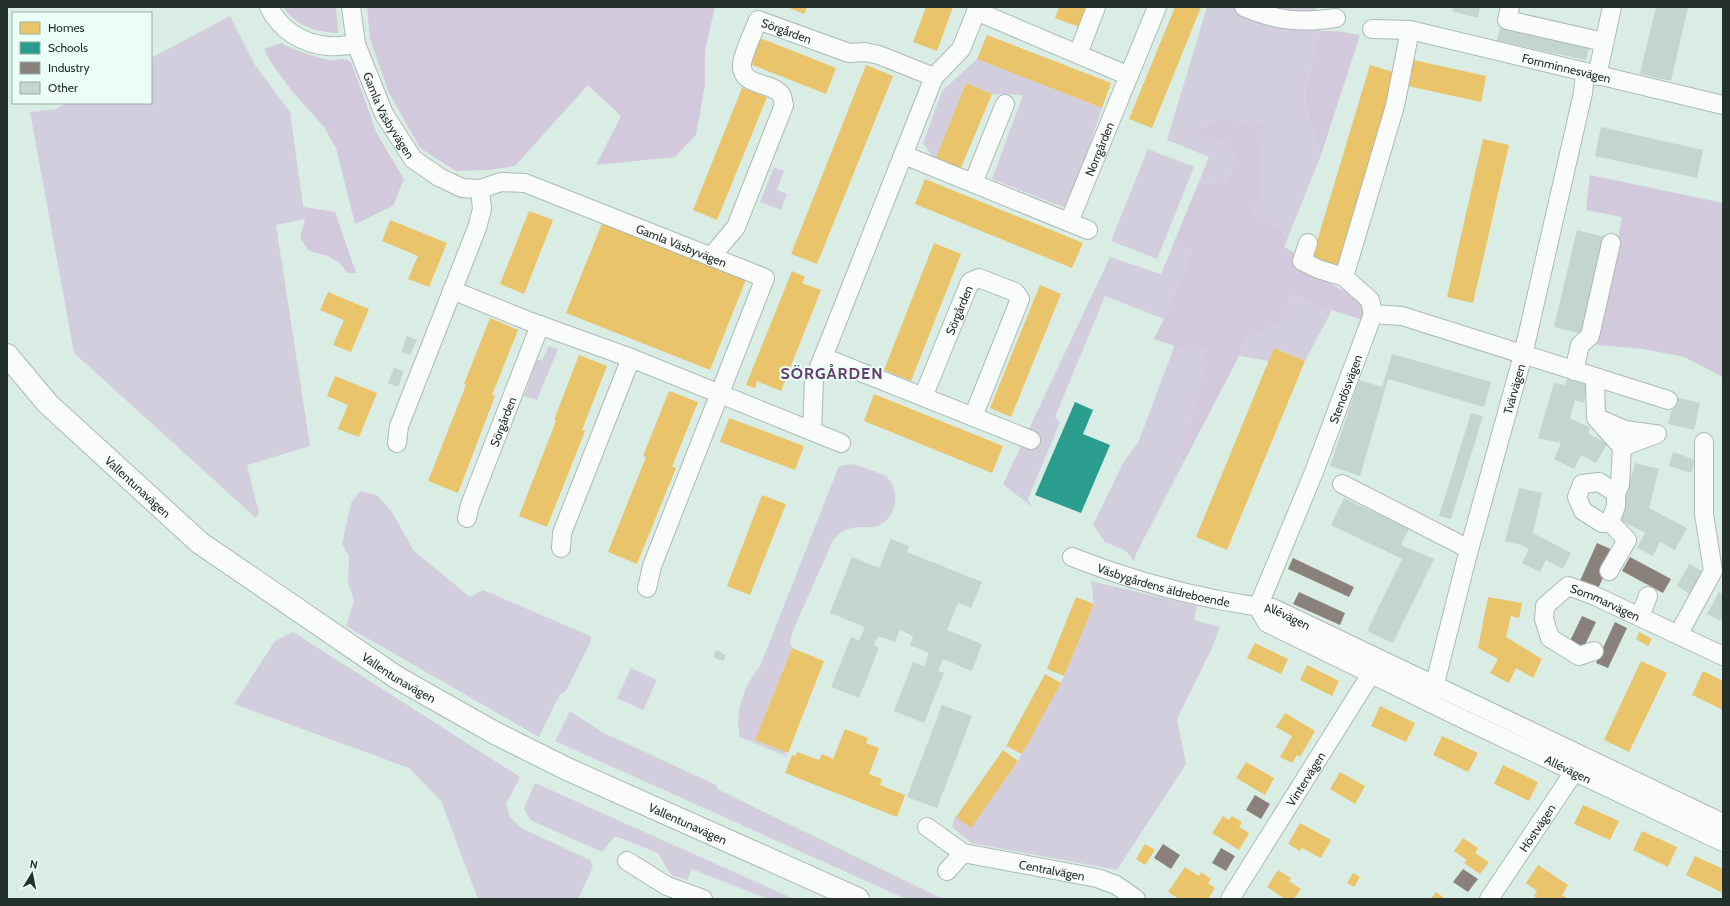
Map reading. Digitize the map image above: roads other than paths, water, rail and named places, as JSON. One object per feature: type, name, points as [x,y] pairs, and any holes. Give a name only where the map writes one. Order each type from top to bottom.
[{"type":"main road","name":"Vallentunavägen","points":[[7,355],[48,404],[200,543],[396,677],[495,733],[567,768],[858,899]]},
{"type":"street","points":[[269,7],[273,15],[290,34],[310,43],[329,46],[356,44]]},
{"type":"street","name":"Gamla Väsbyvägen","points":[[351,7],[356,44],[384,114],[412,159],[439,177],[462,188],[480,189],[501,182],[525,183],[765,278],[720,394]]},
{"type":"street","points":[[1078,54],[1096,7]]},
{"type":"street","name":"Norrgården","points":[[1069,222],[1157,7]]},
{"type":"street","points":[[1244,7],[1262,15],[1283,20],[1311,21],[1336,18]]},
{"type":"street","points":[[1510,7],[1507,20],[1604,42]]},
{"type":"street","name":"Tvärvägen","points":[[1430,703],[1469,549],[1523,355],[1583,93],[1604,42],[1612,7]]},
{"type":"street","points":[[812,431],[814,380],[934,77],[961,49],[977,9],[1129,76]]},
{"type":"street","name":"Sörgården","points":[[711,257],[736,227],[784,105],[782,96],[777,91],[747,79],[742,71],[742,62],[758,20],[850,53],[865,52],[879,55],[934,77]]},
{"type":"street","name":"Fornminnesvägen","points":[[1372,29],[1410,30],[1723,105]]},
{"type":"street","points":[[1344,277],[1395,106],[1410,30]]},
{"type":"street","points":[[974,184],[1005,104]]},
{"type":"street","points":[[904,155],[1088,230]]},
{"type":"street","points":[[397,443],[400,426],[477,228],[482,209],[480,189]]},
{"type":"street","points":[[1308,243],[1302,261],[1318,269],[1344,277],[1370,300],[1373,314],[1402,316],[1668,400]]},
{"type":"street","points":[[1574,371],[1580,346],[1590,336],[1611,243]]},
{"type":"street","name":"Sörgården","points":[[923,397],[970,282],[979,278],[1015,292],[1020,299],[973,417]]},
{"type":"street","points":[[452,290],[540,325],[631,358],[840,443]]},
{"type":"street","name":"Stendösvägen","points":[[1258,607],[1314,472],[1373,314]]},
{"type":"street","name":"Sörgården","points":[[467,518],[470,505],[540,325]]},
{"type":"street","points":[[823,357],[1031,440]]},
{"type":"street","points":[[561,548],[562,533],[631,358]]},
{"type":"street","points":[[1595,378],[1596,418],[1622,447],[1620,485],[1616,493],[1616,506],[1610,522]]},
{"type":"street","points":[[647,588],[652,566],[720,394]]},
{"type":"street","points":[[1596,418],[1625,430],[1657,434],[1622,447]]},
{"type":"street","points":[[1678,635],[1718,569],[1704,514],[1704,442]]},
{"type":"street","points":[[1609,571],[1627,540],[1610,522],[1602,522],[1583,511],[1577,497],[1582,484],[1600,482],[1616,493]]},
{"type":"street","points":[[1342,484],[1469,549]]},
{"type":"street","name":"Väsbygårdens äldreboende","points":[[1072,557],[1115,574],[1184,593],[1258,607]]},
{"type":"street","name":"Sommarvägen","points":[[1594,651],[1579,656],[1550,638],[1544,619],[1545,606],[1568,586],[1593,595],[1723,656]]},
{"type":"street","points":[[1640,617],[1648,596]]},
{"type":"street","name":"Allévägen","points":[[1258,607],[1273,608],[1723,823]]},
{"type":"street","name":"Allévägen","points":[[1258,607],[1267,623],[1430,703],[1723,842]]},
{"type":"street","name":"Vintervägen","points":[[1230,899],[1371,674],[1379,658]]},
{"type":"street","name":"Höstvägen","points":[[1489,899],[1574,772],[1582,755]]},
{"type":"street","name":"Centralvägen","points":[[927,827],[963,853],[1097,878],[1116,885],[1136,899]]},
{"type":"street","points":[[947,871],[963,853]]},
{"type":"street","points":[[627,861],[667,886],[703,899]]},
{"type":"district","name":"SÖRGÅRDEN","points":[[832,373]]}]
